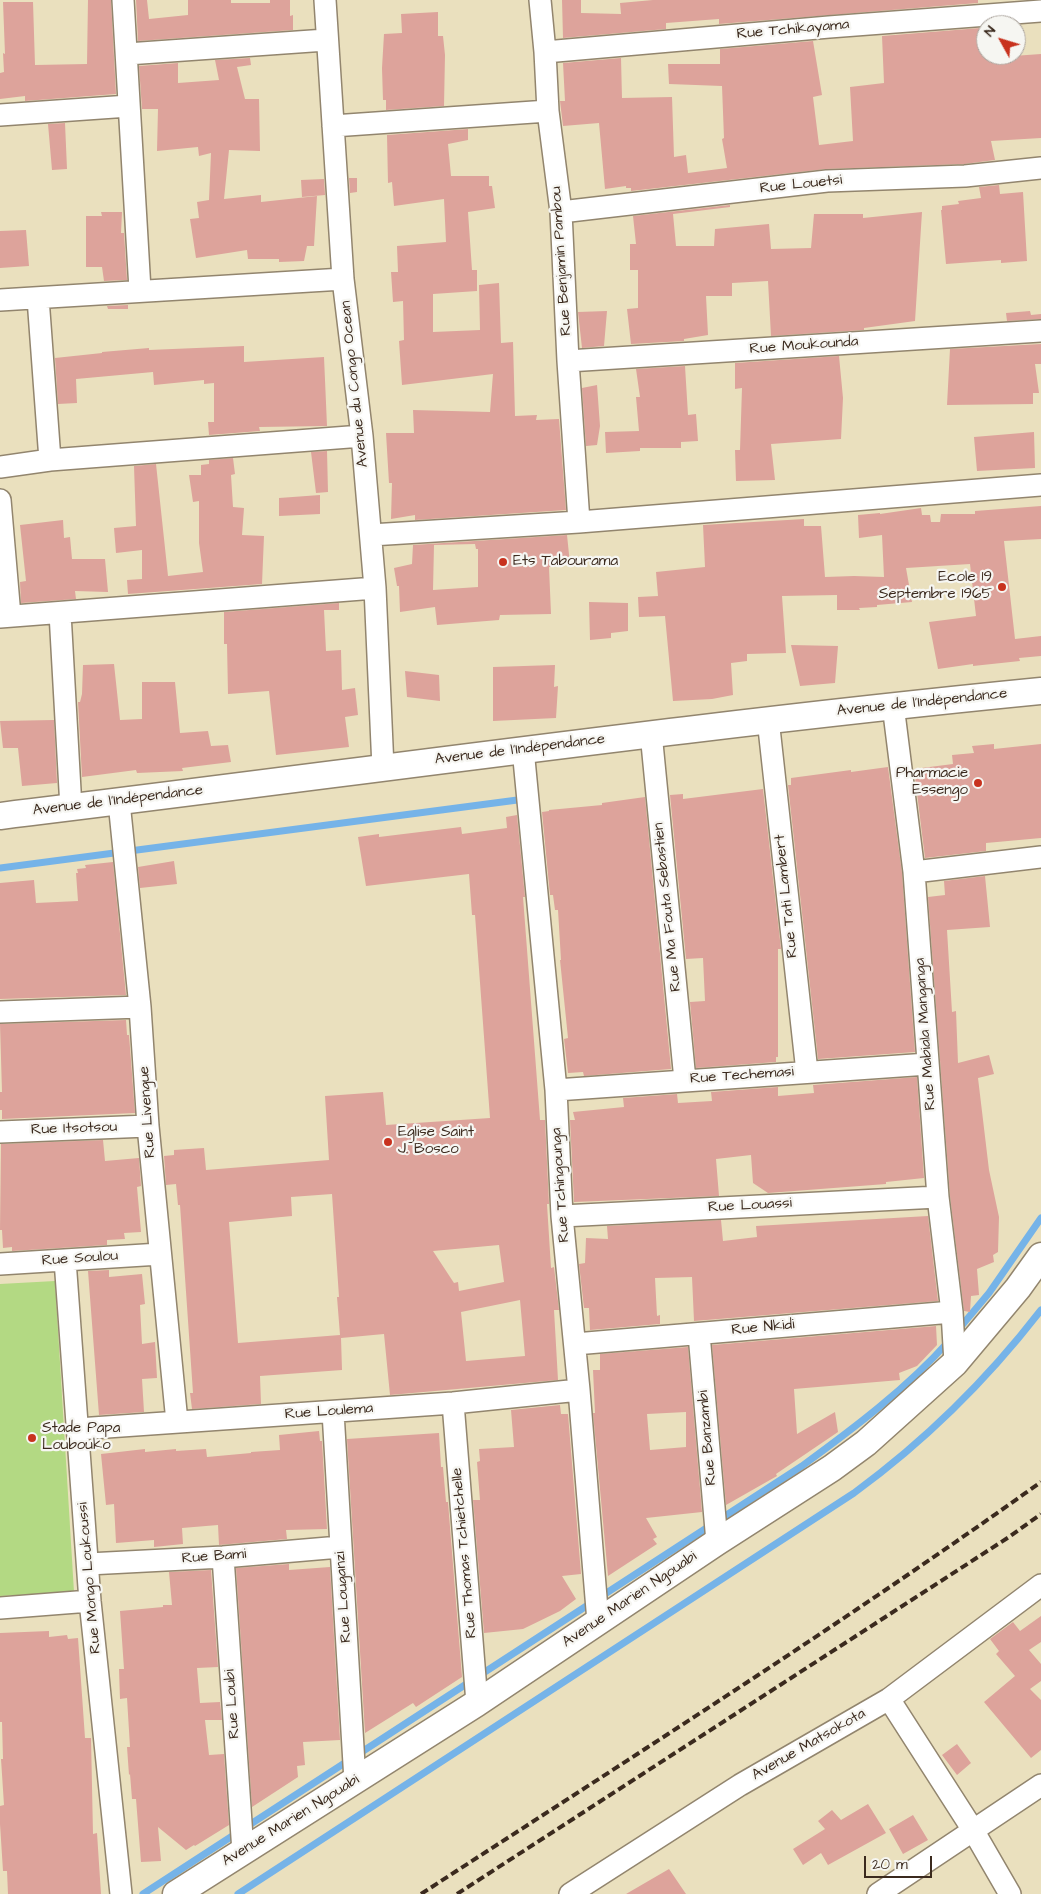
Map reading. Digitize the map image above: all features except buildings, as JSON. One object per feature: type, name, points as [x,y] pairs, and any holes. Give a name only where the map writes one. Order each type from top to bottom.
[{"type":"street","points":[[123,0],[140,290]]},
{"type":"street","name":"Avenue du Congo Ocean","points":[[325,0],[326,40],[343,279],[362,436],[371,535],[383,768]]},
{"type":"street","name":"Rue Benjamin Pambou","points":[[540,0],[548,111],[562,212],[568,362],[579,522]]},
{"type":"street","name":"Rue Tchikayama","points":[[545,52],[829,27],[1041,11]]},
{"type":"street","points":[[127,54],[326,40]]},
{"type":"street","points":[[0,114],[129,106]]},
{"type":"street","points":[[333,126],[548,111]]},
{"type":"street","name":"Rue Louetsi","points":[[562,212],[826,182],[965,176],[1041,168]]},
{"type":"street","points":[[0,300],[343,279]]},
{"type":"street","points":[[38,298],[50,460]]},
{"type":"street","name":"Rue Moukounda","points":[[568,362],[1041,331]]},
{"type":"street","points":[[0,467],[50,460],[362,436]]},
{"type":"street","points":[[371,535],[579,522],[1041,485]]},
{"type":"street","points":[[0,500],[5,616],[60,614],[375,588]]},
{"type":"street","points":[[60,614],[72,808]]},
{"type":"street","name":"Avenue de l'Indépendance","points":[[0,816],[651,733],[893,705],[1041,691]]},
{"type":"street","name":"Rue Mabiala Manganga","points":[[893,705],[914,872],[938,1197],[952,1312],[955,1363]]},
{"type":"street","name":"Rue Tati Lambert","points":[[768,719],[807,1072]]},
{"type":"street","name":"Rue Ma Fouta Sebastien","points":[[651,733],[685,1080]]},
{"type":"street","name":"Rue Tchingounga","points":[[524,749],[556,1090],[562,1216],[580,1390],[598,1622]]},
{"type":"street","name":"Rue Livengue","points":[[119,802],[140,1007],[148,1126],[177,1422]]},
{"type":"street","points":[[914,872],[1041,857]]},
{"type":"street","points":[[0,1012],[140,1007]]},
{"type":"street","name":"Rue Techemasi","points":[[556,1090],[928,1064]]},
{"type":"street","name":"Rue Itsotsou","points":[[0,1132],[148,1126]]},
{"type":"street","name":"Rue Louassi","points":[[562,1216],[938,1197]]},
{"type":"street","name":"Rue Soulou","points":[[0,1264],[160,1254]]},
{"type":"street","name":"Avenue Marien Ngouabi","points":[[176,1894],[477,1703],[860,1448],[955,1363],[1018,1288],[1041,1256]]},
{"type":"street","name":"Rue Mongo Loukoussi","points":[[65,1260],[90,1601],[121,1894]]},
{"type":"street","name":"Rue Nkidi","points":[[575,1344],[952,1312]]},
{"type":"street","name":"Rue Banzambi","points":[[698,1334],[717,1542]]},
{"type":"street","name":"Rue Loulema","points":[[78,1429],[453,1403],[580,1390]]},
{"type":"street","name":"Rue Thomas Tchietchelle","points":[[453,1403],[477,1703]]},
{"type":"street","name":"Rue Louganzi","points":[[334,1412],[340,1547],[355,1780]]},
{"type":"street","name":"Rue Bami","points":[[88,1564],[340,1547]]},
{"type":"street","name":"Rue Loubi","points":[[223,1556],[243,1852]]},
{"type":"street","name":"Avenue Matsokota","points":[[570,1894],[593,1888],[740,1785],[889,1699],[1041,1586]]},
{"type":"street","points":[[0,1608],[90,1601]]},
{"type":"street","points":[[889,1699],[973,1830],[1010,1894]]},
{"type":"street","points":[[878,1894],[1041,1785]]},
{"type":"green space","name":"Stade Papa Loubouko","points":[[55,1281],[74,1592],[0,1596],[0,1284]]},
{"type":"waterway","points":[[0,868],[525,799]]},
{"type":"waterway","points":[[958,1330],[989,1293],[1041,1218]]},
{"type":"waterway","points":[[238,1894],[854,1493],[906,1452],[954,1408],[999,1361],[1041,1310]]},
{"type":"waterway","points":[[143,1894],[802,1466],[897,1392],[949,1341]]},
{"type":"railway","points":[[421,1894],[811,1640],[1041,1482]]},
{"type":"railway","points":[[457,1894],[1009,1537],[1041,1514]]},
{"type":"place","name":"Ets Tabourama","points":[[503,562]]},
{"type":"place","name":"Ecole 19 Septembre 1965","points":[[1002,587]]},
{"type":"place","name":"Pharmacie Essengo","points":[[978,783]]},
{"type":"place","name":"Eglise Saint J. Bosco","points":[[388,1142]]},
{"type":"place","name":"Stade Papa Loubouko","points":[[32,1438]]}]
